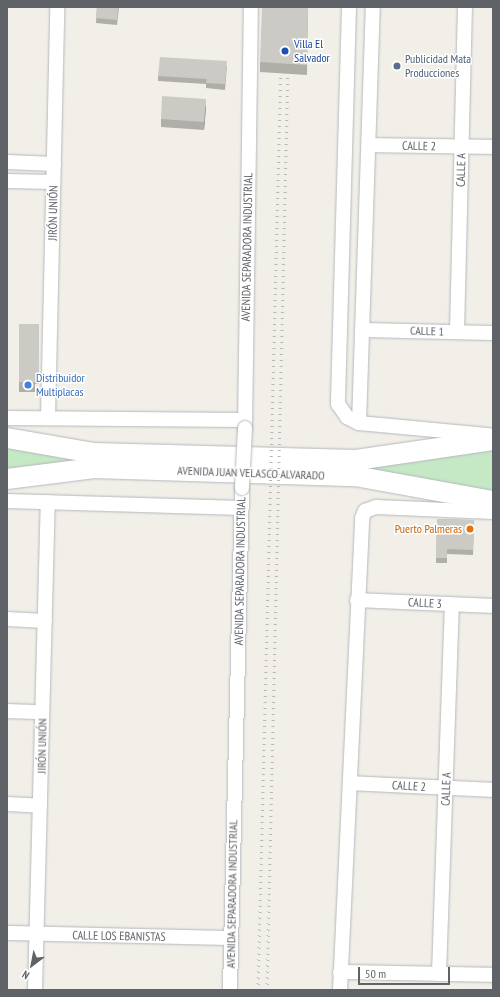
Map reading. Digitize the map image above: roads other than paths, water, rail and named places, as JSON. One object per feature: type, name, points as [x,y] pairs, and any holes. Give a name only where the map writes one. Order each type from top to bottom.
[{"type":"main road","name":"AVENIDA JUAN VELASCO ALVARADO","points":[[7,438],[94,453],[356,460],[493,440]]},
{"type":"main road","name":"AVENIDA JUAN VELASCO ALVARADO","points":[[7,479],[94,468],[355,476],[493,501]]},
{"type":"street","name":"JIRÓN UNIÓN","points":[[48,418],[57,7]]},
{"type":"street","name":"AVENIDA SEPARADORA INDUSTRIAL","points":[[230,990],[242,488],[245,424],[251,7]]},
{"type":"street","points":[[349,7],[338,404],[347,417],[359,424],[493,435]]},
{"type":"street","points":[[359,424],[370,145],[373,7]]},
{"type":"street","name":"CALLE A","points":[[457,332],[465,7]]},
{"type":"street","name":"CALLE 2","points":[[370,145],[493,147]]},
{"type":"street","points":[[7,162],[54,164]]},
{"type":"street","points":[[7,181],[53,182]]},
{"type":"street","name":"CALLE 1","points":[[362,330],[493,333]]},
{"type":"street","points":[[7,418],[245,424]]},
{"type":"street","points":[[7,501],[242,508]]},
{"type":"street","name":"JIRÓN UNIÓN","points":[[36,990],[48,502]]},
{"type":"street","points":[[340,990],[357,600],[361,524],[365,511],[376,507],[493,512]]},
{"type":"street","name":"CALLE 3","points":[[357,600],[493,606]]},
{"type":"street","name":"CALLE A","points":[[439,974],[452,605]]},
{"type":"street","points":[[7,619],[45,621]]},
{"type":"street","points":[[7,711],[42,712]]},
{"type":"street","name":"CALLE 2","points":[[350,783],[493,790]]},
{"type":"street","points":[[7,804],[40,806]]},
{"type":"street","name":"CALLE LOS EBANISTAS","points":[[7,933],[231,938]]},
{"type":"street","points":[[340,972],[493,975]]},
{"type":"railway","points":[[258,990],[281,62]]},
{"type":"railway","points":[[267,990],[288,62]]},
{"type":"place","name":"Villa El Salvador","points":[[285,51]]},
{"type":"place","name":"Publicidad Mata Producciones","points":[[397,66]]},
{"type":"place","name":"Distribuidor Multiplacas","points":[[28,385]]},
{"type":"place","name":"Puerto Palmeras","points":[[470,529]]}]
